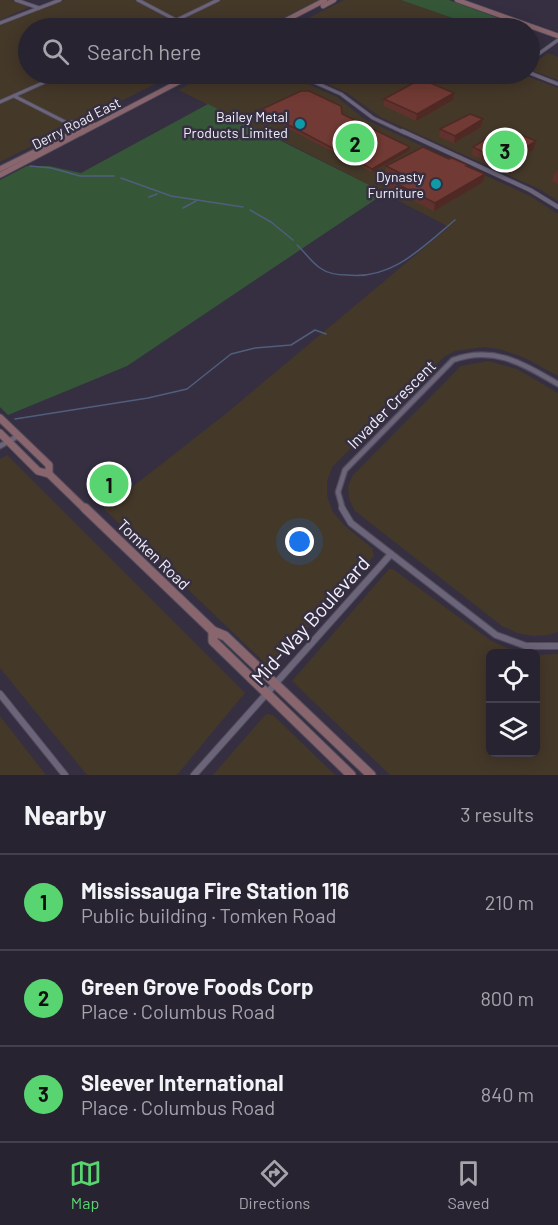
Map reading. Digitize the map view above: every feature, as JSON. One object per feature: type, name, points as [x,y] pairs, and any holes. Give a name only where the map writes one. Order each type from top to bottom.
[{"type":"main road","points":[[290,18],[325,0]]},
{"type":"main road","points":[[300,18],[334,0]]},
{"type":"main road","points":[[457,0],[508,18]]},
{"type":"main road","points":[[469,0],[514,18]]},
{"type":"main road","points":[[540,29],[558,36]]},
{"type":"main road","points":[[540,30],[558,36]]},
{"type":"main road","name":"Derry Road East","points":[[0,169],[82,131],[166,84]]},
{"type":"main road","name":"Derry Road East","points":[[0,175],[174,84]]},
{"type":"main road","points":[[68,123],[99,120]]},
{"type":"main road","name":"Tomken Road","points":[[0,418],[49,465],[49,474]]},
{"type":"main road","name":"Tomken Road","points":[[0,433],[38,471],[49,474],[213,631],[225,636],[371,775]]},
{"type":"main road","name":"Tomken Road","points":[[213,631],[213,641],[351,775]]},
{"type":"street","points":[[16,0],[39,8]]},
{"type":"street","points":[[0,23],[60,0]]},
{"type":"street","points":[[138,0],[173,18]]},
{"type":"street","points":[[181,18],[219,0]]},
{"type":"street","points":[[540,51],[558,36]]},
{"type":"street","points":[[540,77],[558,84]]},
{"type":"street","points":[[0,102],[41,84]]},
{"type":"street","points":[[320,84],[341,94],[379,121],[530,190],[558,207]]},
{"type":"street","points":[[14,96],[82,131]]},
{"type":"street","name":"Invader Crescent","points":[[391,554],[351,523],[339,503],[338,482],[351,462],[453,360],[461,356],[498,354],[524,364],[558,384]]},
{"type":"street","points":[[0,446],[18,436]]},
{"type":"street","name":"Mid-Way Boulevard","points":[[194,775],[391,554],[496,635],[515,644],[542,650],[558,646]]},
{"type":"street","points":[[0,694],[65,775]]},
{"type":"shaded area","points":[[0,0],[11,0],[29,7],[0,20]]},
{"type":"shaded area","points":[[65,0],[319,0],[283,18],[18,18]]},
{"type":"shaded area","points":[[344,0],[401,0],[452,18],[309,18]]},
{"type":"shaded area","points":[[18,18],[18,84],[155,84],[0,162],[0,25]]},
{"type":"shaded area","points":[[548,53],[558,57],[558,80],[540,74],[540,59]]},
{"type":"shaded area","points":[[540,81],[558,88],[558,201],[539,189],[380,117],[347,93],[328,84],[540,84]]},
{"type":"shaded area","points":[[189,84],[308,84],[337,97],[364,119],[530,196],[558,214],[558,376],[525,358],[499,349],[484,347],[455,351],[444,357],[333,466],[327,481],[327,496],[333,512],[345,526],[372,548],[374,556],[276,663],[267,665],[104,509],[223,416],[449,227],[303,151],[178,90]]},
{"type":"shaded area","points":[[488,361],[517,369],[558,393],[558,632],[549,635],[533,636],[517,633],[502,626],[355,511],[349,499],[348,486],[353,475],[461,366]]},
{"type":"shaded area","points":[[7,455],[245,693],[177,775],[87,775],[0,668],[0,459]]},
{"type":"shaded area","points":[[389,569],[393,569],[490,640],[509,649],[486,649],[486,757],[540,757],[540,655],[558,654],[558,775],[390,775],[292,681]]},
{"type":"shaded area","points":[[266,714],[273,715],[335,775],[213,775]]},
{"type":"shaded area","points":[[0,716],[46,775],[0,775]]},
{"type":"green space","points":[[401,0],[449,0],[498,18],[452,18]]},
{"type":"green space","points":[[208,104],[385,193],[127,366],[8,415],[0,407],[0,180],[27,166],[49,166],[81,173]]},
{"type":"building","points":[[412,84],[433,84],[454,93],[417,114],[384,99]]},
{"type":"building","points":[[301,91],[309,91],[341,106],[342,114],[410,147],[372,169],[260,110]]},
{"type":"building","points":[[470,114],[483,119],[455,136],[440,129]]},
{"type":"building","points":[[504,128],[536,141],[509,158],[488,149],[483,152],[473,147]]},
{"type":"building","name":"Dynasty Furniture","points":[[423,147],[485,174],[435,203],[387,179],[400,173],[386,166]]},
{"type":"waterway","points":[[30,166],[51,168],[80,176],[114,176]]},
{"type":"waterway","points":[[121,178],[171,196],[243,207]]},
{"type":"waterway","points":[[149,197],[157,194]]},
{"type":"waterway","points":[[183,208],[196,201]]},
{"type":"waterway","points":[[250,210],[271,222],[293,240]]},
{"type":"waterway","points":[[297,245],[314,263],[326,271],[340,275],[363,275],[393,267],[406,260],[455,220]]},
{"type":"waterway","points":[[15,419],[148,398],[187,389],[231,354],[255,348],[291,345],[315,330],[326,334]]},
{"type":"place","name":"Bailey Metal Products Limited","points":[[300,124]]},
{"type":"place","name":"Green Grove Foods Corp","points":[[355,143]]},
{"type":"place","name":"Sleever International","points":[[505,150]]},
{"type":"place","name":"Dynasty Furniture","points":[[436,184]]},
{"type":"place","name":"Mississauga Fire Station 116","points":[[109,484]]}]
